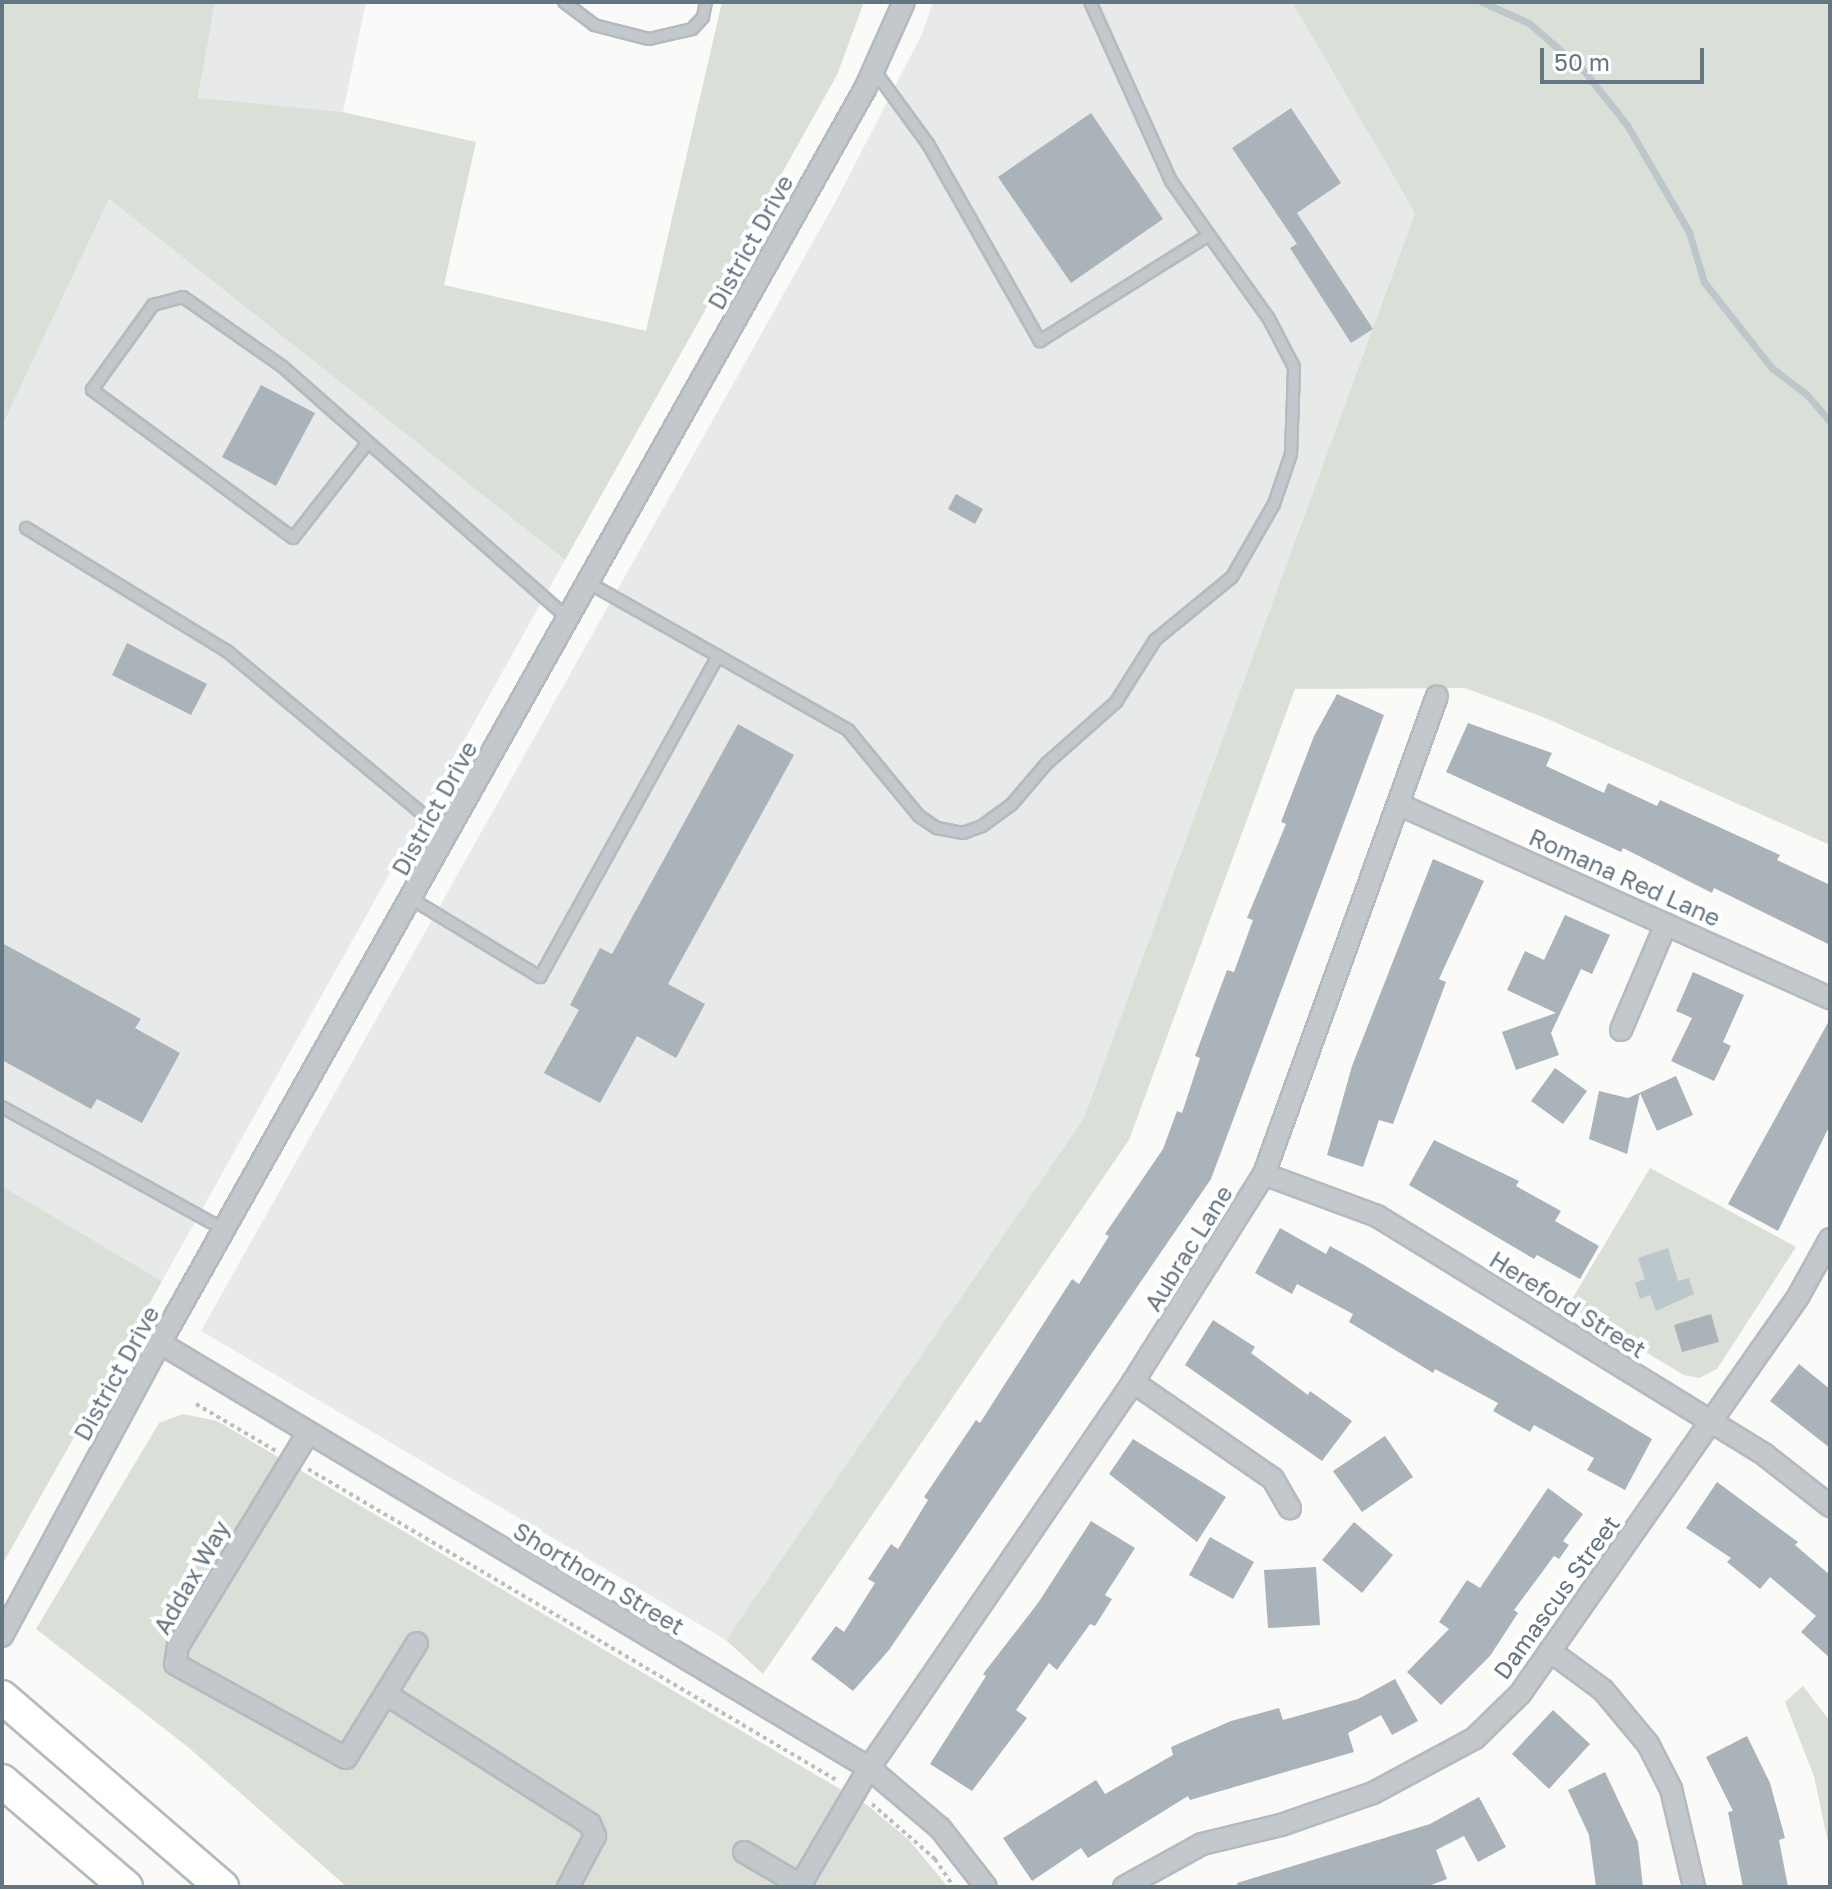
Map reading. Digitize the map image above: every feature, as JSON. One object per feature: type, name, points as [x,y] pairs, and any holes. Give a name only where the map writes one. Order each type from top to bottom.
[{"type":"main road","points":[[2,1697],[222,1887]]},
{"type":"main road","points":[[2,1781],[126,1887]]},
{"type":"street","name":"District Drive","points":[[2,1636],[160,1343],[449,835],[874,70],[904,2]]},
{"type":"street","name":"Aubrac Lane","points":[[801,1886],[869,1768],[1133,1382],[1264,1174],[1437,696]]},
{"type":"street","name":"Romana Red Lane","points":[[1398,804],[1830,998]]},
{"type":"street","points":[[1621,1030],[1666,924]]},
{"type":"street","name":"Hereford Street","points":[[1264,1174],[1377,1216],[1711,1422],[1830,1506]]},
{"type":"street","name":"Damascus Street","points":[[1124,1887],[1202,1844],[1281,1825],[1418,1771],[1475,1738],[1520,1694],[1799,1295],[1830,1239]]},
{"type":"street","name":"Shorthorn Street","points":[[160,1343],[869,1768],[940,1828],[986,1887]]},
{"type":"street","points":[[1133,1382],[1273,1479],[1290,1508]]},
{"type":"street","name":"Addax Way","points":[[308,1433],[178,1646],[175,1664],[346,1758],[386,1694]]},
{"type":"street","points":[[417,1643],[386,1694],[590,1824],[595,1836],[568,1887]]},
{"type":"street","points":[[1550,1651],[1603,1690],[1648,1744],[1671,1789],[1694,1887]]},
{"type":"street","points":[[744,1852],[801,1886]]},
{"type":"lane","points":[[564,2],[594,25],[649,39],[692,29],[703,17],[706,2]]},
{"type":"lane","points":[[589,583],[848,730],[919,816],[937,828],[963,833],[982,826],[1012,804],[1116,702],[1155,640],[1232,577],[1274,504],[1291,454],[1294,367],[1269,319],[1171,181],[1090,2]]},
{"type":"lane","points":[[874,70],[928,144],[1040,341],[1209,235]]},
{"type":"lane","points":[[366,445],[293,538],[92,390],[153,305],[183,297],[283,367],[366,445],[569,619]]},
{"type":"lane","points":[[26,528],[227,651],[449,835]]},
{"type":"lane","points":[[412,899],[540,977],[718,656]]},
{"type":"lane","points":[[2,1107],[225,1230]]},
{"type":"path","points":[[196,1404],[855,1791],[901,1825],[954,1887]]},
{"type":"shaded area","points":[[2,2],[215,2],[198,98],[343,112],[476,142],[444,285],[646,331],[722,2],[864,2],[837,75],[565,560],[109,199],[2,426]]},
{"type":"shaded area","points":[[215,2],[366,2],[343,112],[198,99]]},
{"type":"shaded area","points":[[933,2],[1292,2],[1415,213],[1084,1118],[726,1640],[201,1331],[837,199],[922,34]]},
{"type":"shaded area","points":[[1292,2],[1830,2],[1830,845],[1543,717],[1465,688],[1295,689],[1129,1140],[763,1674],[726,1640],[1084,1118],[1415,213]]},
{"type":"shaded area","points":[[109,199],[565,560],[162,1281],[2,1186],[2,426]]},
{"type":"shaded area","points":[[1650,1168],[1796,1247],[1717,1369],[1699,1378],[1684,1375],[1568,1306]]},
{"type":"shaded area","points":[[2,1186],[162,1281],[2,1565]]},
{"type":"shaded area","points":[[1668,1248],[1678,1281],[1689,1278],[1694,1294],[1656,1311],[1650,1295],[1640,1299],[1635,1283],[1645,1279],[1638,1258]]},
{"type":"shaded area","points":[[183,1414],[217,1421],[867,1805],[909,1840],[948,1887],[347,1887],[188,1747],[36,1629],[159,1423]]},
{"type":"shaded area","points":[[1803,1686],[1830,1721],[1830,1852],[1814,1776],[1785,1702]]},
{"type":"building","points":[[1291,108],[1341,183],[1297,213],[1373,329],[1351,343],[1290,248],[1297,244],[1232,148]]},
{"type":"building","points":[[1091,113],[1163,219],[1071,283],[998,177]]},
{"type":"building","points":[[261,385],[315,413],[276,486],[222,457]]},
{"type":"building","points":[[956,494],[983,509],[975,524],[948,509]]},
{"type":"building","points":[[127,643],[207,684],[191,715],[112,675]]},
{"type":"building","points":[[1337,694],[1384,715],[1211,1179],[889,1650],[853,1691],[811,1659],[836,1626],[844,1632],[875,1583],[868,1579],[891,1544],[898,1549],[928,1500],[924,1497],[976,1420],[980,1423],[1072,1279],[1079,1284],[1109,1236],[1105,1234],[1163,1149],[1177,1111],[1182,1113],[1200,1058],[1195,1056],[1227,970],[1234,972],[1253,920],[1247,918],[1286,824],[1281,822],[1314,736]]},
{"type":"building","points":[[1468,723],[1552,753],[1546,766],[1604,793],[1608,783],[1657,806],[1660,800],[1780,855],[1777,860],[1830,885],[1830,945],[1714,888],[1712,893],[1623,848],[1621,852],[1446,772]]},
{"type":"building","points":[[738,724],[794,755],[668,984],[705,1004],[676,1058],[637,1036],[600,1103],[544,1073],[579,1010],[570,1005],[600,948],[612,954]]},
{"type":"building","points":[[1433,859],[1484,881],[1439,979],[1446,982],[1393,1124],[1379,1120],[1363,1167],[1327,1155],[1352,1066]]},
{"type":"building","points":[[1565,915],[1610,935],[1592,974],[1581,969],[1551,1033],[1559,1055],[1516,1070],[1502,1032],[1556,1013],[1507,990],[1525,951],[1544,960]]},
{"type":"building","points":[[2,943],[141,1019],[135,1028],[180,1053],[142,1123],[97,1099],[91,1109],[2,1060]]},
{"type":"building","points":[[1693,972],[1744,995],[1723,1042],[1731,1046],[1714,1081],[1671,1061],[1692,1018],[1676,1011]]},
{"type":"building","points":[[1830,1019],[1830,1125],[1778,1231],[1728,1204]]},
{"type":"building","points":[[1555,1068],[1587,1091],[1563,1124],[1531,1101]]},
{"type":"building","points":[[1676,1076],[1693,1115],[1657,1131],[1640,1093],[1627,1154],[1589,1139],[1599,1091],[1628,1098]]},
{"type":"building","points":[[1434,1140],[1519,1181],[1516,1186],[1561,1211],[1555,1221],[1599,1246],[1580,1279],[1537,1255],[1534,1259],[1409,1185]]},
{"type":"building","points":[[1280,1228],[1326,1254],[1330,1246],[1364,1265],[1652,1439],[1625,1490],[1587,1470],[1594,1458],[1534,1425],[1530,1432],[1493,1411],[1498,1403],[1435,1369],[1433,1373],[1349,1322],[1353,1314],[1297,1284],[1292,1294],[1255,1273]]},
{"type":"building","points":[[1711,1314],[1719,1342],[1682,1352],[1674,1325]]},
{"type":"building","points":[[1213,1320],[1255,1347],[1251,1353],[1308,1395],[1310,1391],[1352,1421],[1322,1461],[1185,1365]]},
{"type":"building","points":[[1799,1364],[1830,1389],[1830,1448],[1770,1401]]},
{"type":"building","points":[[1385,1436],[1413,1477],[1362,1512],[1333,1471]]},
{"type":"building","points":[[1133,1439],[1226,1497],[1197,1542],[1109,1474]]},
{"type":"building","points":[[1717,1482],[1798,1542],[1795,1545],[1830,1575],[1830,1658],[1801,1632],[1816,1616],[1770,1577],[1760,1589],[1727,1562],[1731,1558],[1686,1528]]},
{"type":"building","points":[[1548,1488],[1583,1514],[1563,1541],[1569,1545],[1559,1559],[1554,1556],[1514,1610],[1518,1613],[1490,1656],[1441,1705],[1407,1672],[1449,1629],[1439,1622],[1467,1580],[1480,1588]]},
{"type":"building","points":[[1091,1521],[1135,1548],[1105,1595],[1112,1599],[1095,1626],[1090,1624],[1057,1670],[1049,1663],[1016,1710],[1027,1718],[972,1791],[930,1764],[986,1676],[983,1674],[1038,1603]]},
{"type":"building","points":[[1354,1522],[1393,1555],[1362,1593],[1322,1560]]},
{"type":"building","points":[[1210,1537],[1254,1562],[1233,1599],[1189,1575]]},
{"type":"building","points":[[1316,1567],[1320,1625],[1268,1628],[1264,1570]]},
{"type":"building","points":[[1395,1679],[1418,1721],[1392,1735],[1381,1715],[1348,1733],[1354,1752],[1190,1800],[1188,1796],[1088,1858],[1081,1848],[1032,1881],[1003,1838],[1096,1780],[1105,1794],[1173,1755],[1171,1747],[1231,1721],[1279,1708],[1283,1720],[1358,1699]]},
{"type":"building","points":[[1553,1710],[1590,1744],[1549,1789],[1512,1754]]},
{"type":"building","points":[[1747,1736],[1770,1783],[1785,1838],[1779,1840],[1788,1887],[1743,1887],[1728,1812],[1733,1811],[1706,1757]]},
{"type":"building","points":[[1605,1772],[1638,1842],[1643,1887],[1596,1887],[1589,1835],[1568,1790]]},
{"type":"building","points":[[1479,1797],[1506,1847],[1478,1862],[1464,1836],[1436,1850],[1447,1879],[1426,1887],[1238,1887],[1237,1883],[1430,1824]]},
{"type":"waterway","points":[[1482,2],[1529,23],[1585,72],[1627,125],[1689,232],[1704,282],[1772,368],[1807,395],[1830,421]]}]
